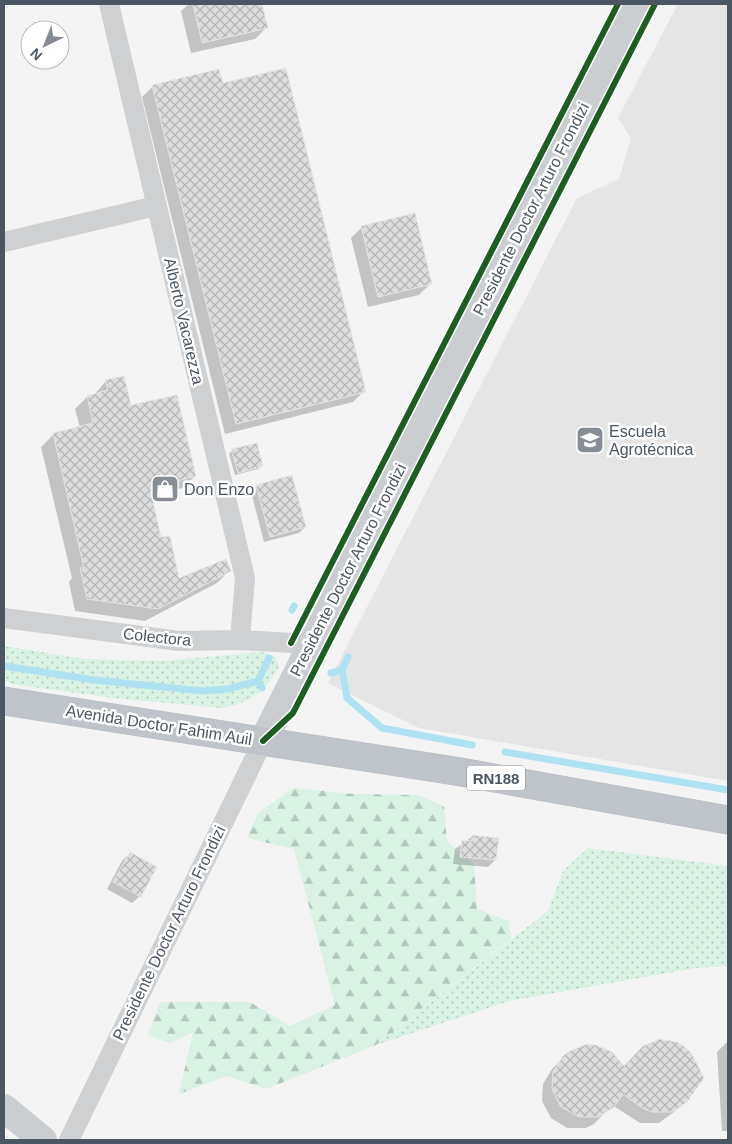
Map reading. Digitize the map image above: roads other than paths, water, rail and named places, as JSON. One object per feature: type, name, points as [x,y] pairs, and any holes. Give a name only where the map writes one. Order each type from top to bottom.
[{"type":"highway","name":"Avenida Doctor Fahim Auil","points":[[4,701],[455,771],[728,820]]},
{"type":"main road","name":"Presidente Doctor Arturo Frondizi","points":[[263,741],[310,644],[635,4]]},
{"type":"main road","points":[[4,1108],[43,1140]]},
{"type":"street","name":"Alberto Vacarezza","points":[[108,4],[245,578],[240,640]]},
{"type":"street","points":[[4,242],[156,206]]},
{"type":"street","name":"Colectora","points":[[4,618],[179,641],[240,640],[310,644]]},
{"type":"street","name":"Presidente Doctor Arturo Frondizi","points":[[69,1140],[263,741]]},
{"type":"waterway","points":[[292,610],[294,606]]},
{"type":"waterway","points":[[331,673],[342,670],[348,657]]},
{"type":"waterway","points":[[258,681],[269,658]]},
{"type":"waterway","points":[[4,666],[94,680],[203,691],[227,689],[258,681],[262,688]]},
{"type":"waterway","points":[[342,670],[347,698],[382,728],[472,745]]},
{"type":"waterway","points":[[505,752],[728,790]]},
{"type":"place","name":"Escuela Agrotécnica","points":[[590,440]]},
{"type":"place","name":"Don Enzo","points":[[165,489]]}]
